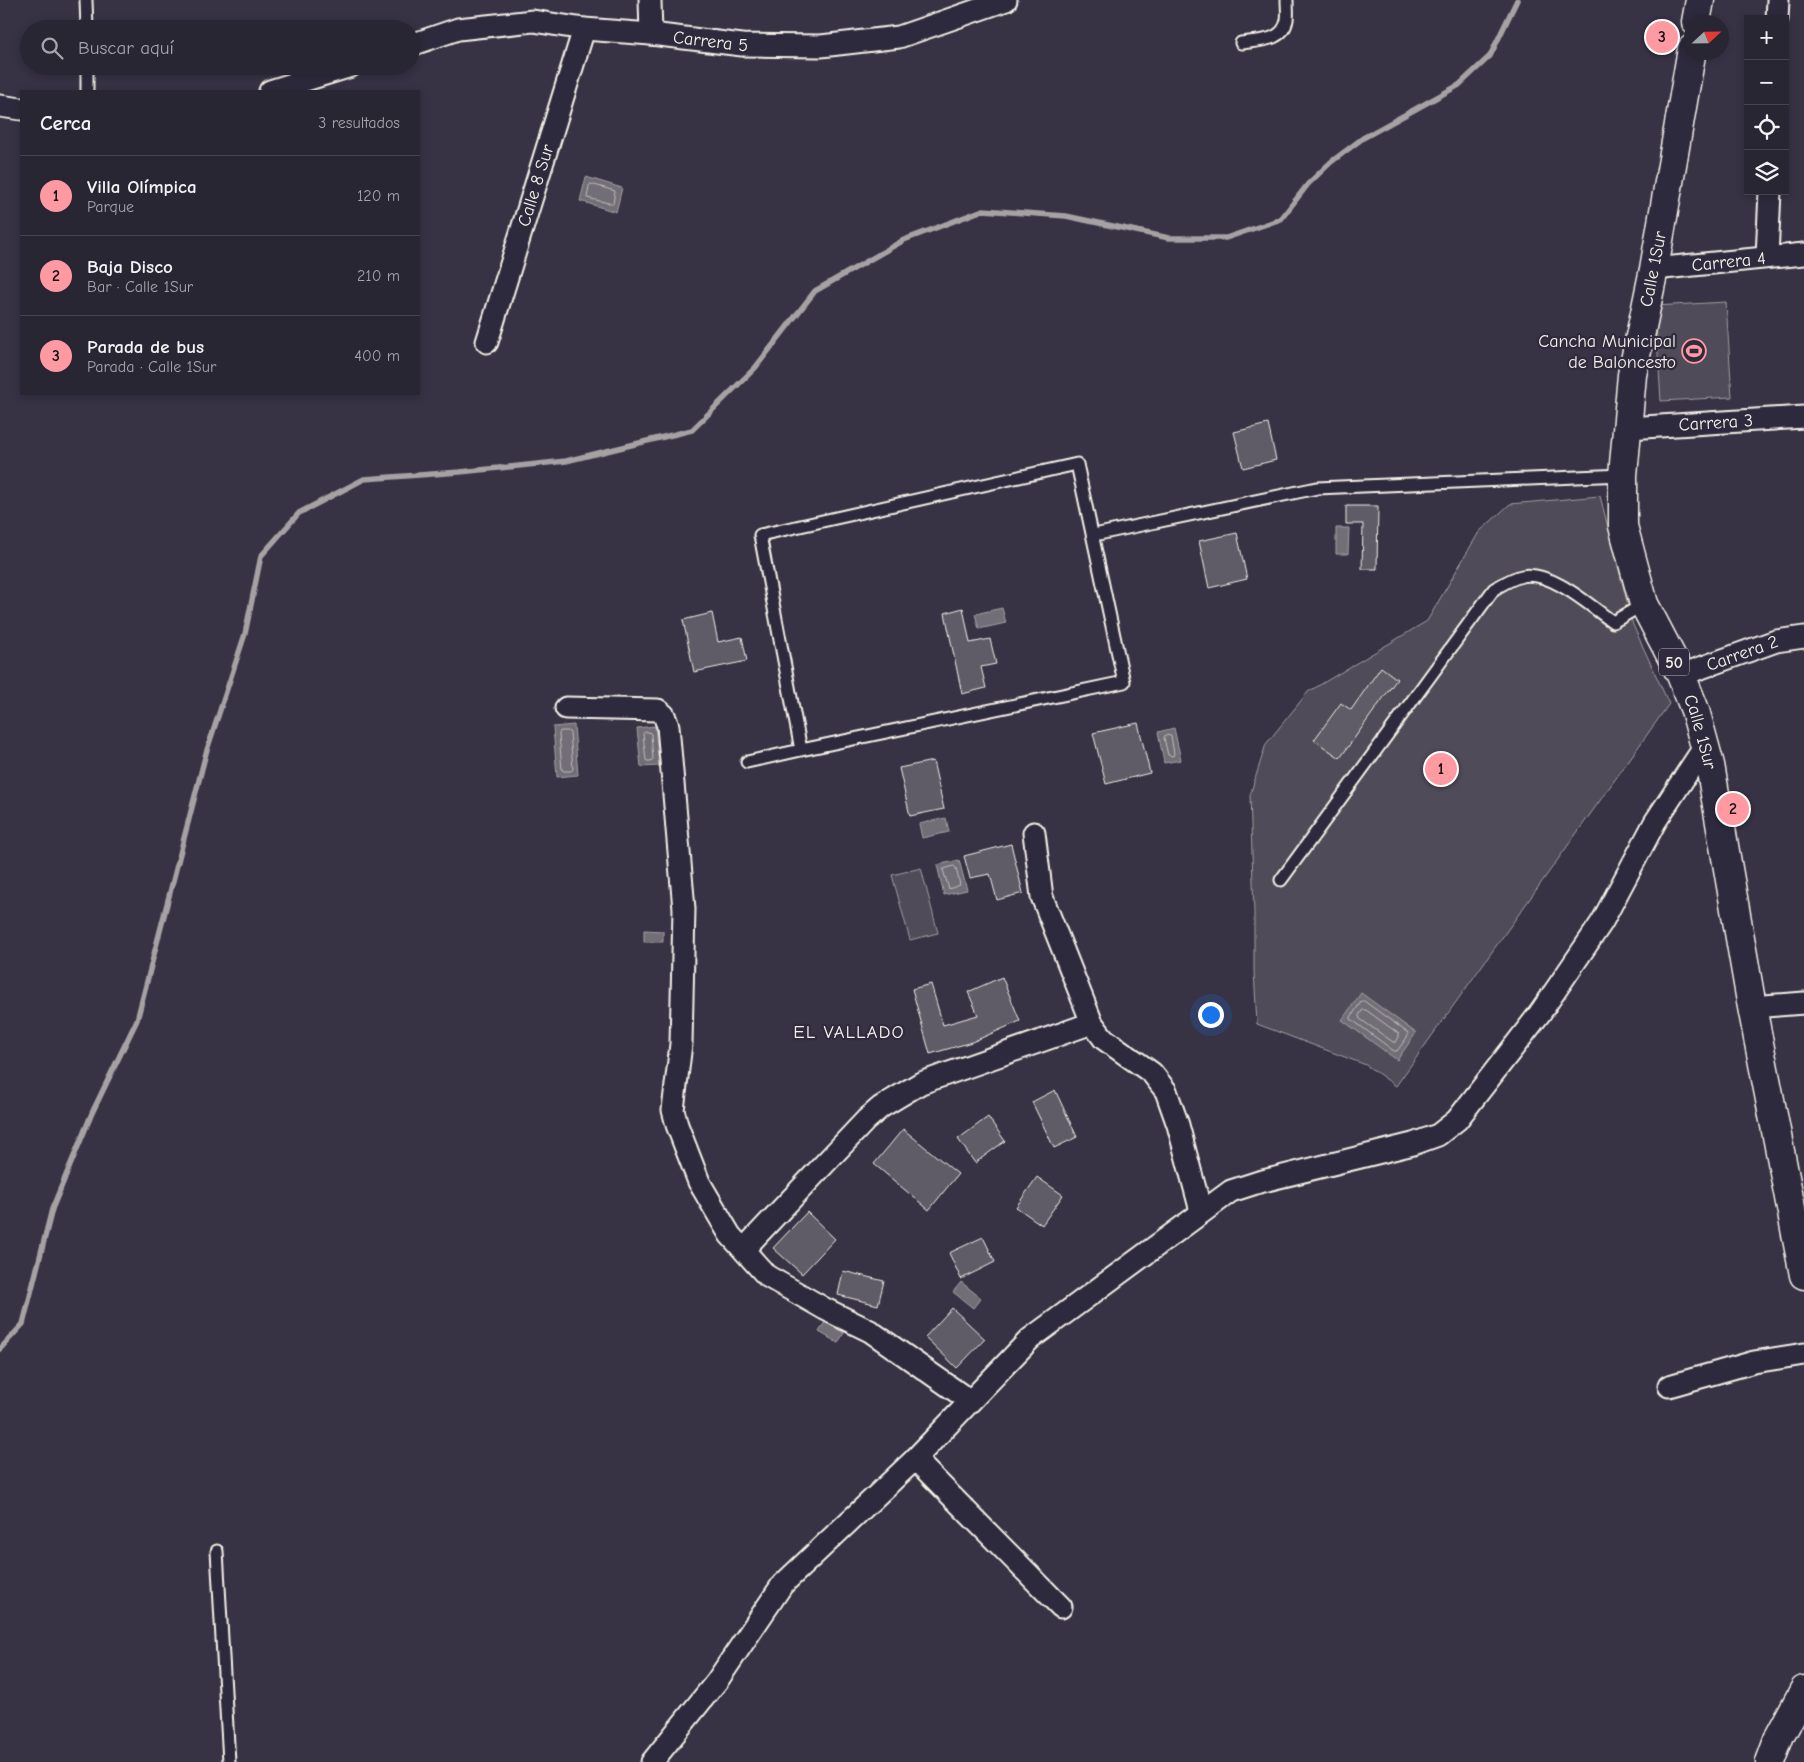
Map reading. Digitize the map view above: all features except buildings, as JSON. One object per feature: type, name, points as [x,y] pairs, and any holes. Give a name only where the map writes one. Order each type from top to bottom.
[{"type":"highway","points":[[1697,15],[1700,0]]},
{"type":"highway","name":"Calle 1Sur","points":[[1690,60],[1654,269],[1632,375],[1623,475],[1623,526],[1644,604],[1681,675],[1695,710],[1710,765],[1752,1007],[1804,1275]]},
{"type":"highway","points":[[1770,1762],[1780,1735],[1804,1690]]},
{"type":"street","points":[[650,0],[651,34]]},
{"type":"street","name":"Carrera 5","points":[[420,42],[458,29],[533,22],[742,45],[821,46],[899,37],[1006,0]]},
{"type":"street","points":[[1777,15],[1778,0]]},
{"type":"street","name":"Calle 8 Sur","points":[[488,342],[584,29]]},
{"type":"street","points":[[273,90],[321,75]]},
{"type":"street","points":[[0,106],[20,108]]},
{"type":"street","points":[[1767,257],[1770,195]]},
{"type":"street","name":"Carrera 4","points":[[1654,269],[1804,254]]},
{"type":"street","name":"Carrera 3","points":[[1628,428],[1804,416]]},
{"type":"street","name":"Carrera 2","points":[[1681,675],[1776,641],[1804,637]]},
{"type":"street","points":[[566,708],[658,710],[664,715],[668,726],[684,909],[681,1044],[673,1110],[699,1182],[730,1235],[767,1276],[825,1309],[870,1331],[970,1401]]},
{"type":"street","points":[[652,1762],[717,1681],[782,1585],[915,1459],[1030,1338],[1231,1191],[1316,1167],[1413,1144],[1438,1135],[1457,1120],[1540,1013],[1602,922],[1656,822],[1705,746]]},
{"type":"street","points":[[1034,833],[1042,898],[1092,1023],[1104,1039],[1152,1073],[1166,1091],[1178,1125],[1201,1212]]},
{"type":"street","points":[[1752,1007],[1804,1003]]},
{"type":"street","points":[[744,1249],[866,1120],[881,1107],[921,1083],[1092,1023]]},
{"type":"street","points":[[1669,1386],[1754,1362],[1804,1354]]},
{"type":"street","points":[[915,1459],[1061,1607]]},
{"type":"lane","points":[[86,0],[87,20]]},
{"type":"lane","points":[[1241,43],[1274,38],[1282,31],[1287,20],[1286,0]]},
{"type":"lane","points":[[87,75],[88,90]]},
{"type":"lane","points":[[747,762],[1124,682],[1094,535],[1077,464],[760,535],[801,750]]},
{"type":"lane","points":[[1094,535],[1317,488],[1623,475]]},
{"type":"lane","points":[[1281,880],[1494,589],[1523,576],[1539,577],[1558,583],[1613,622],[1644,604]]},
{"type":"lane","points":[[217,1551],[229,1762]]},
{"type":"shaded area","name":"Cancha Municipal de Baloncesto","points":[[1726,302],[1732,397],[1661,401],[1655,306]]},
{"type":"shaded area","points":[[1600,496],[1633,625],[1669,704],[1396,1086],[1366,1065],[1257,1024],[1250,795],[1266,744],[1308,692],[1427,621],[1479,532],[1510,504]]},
{"type":"shaded area","points":[[921,868],[938,933],[910,940],[892,875]]},
{"type":"water","points":[[586,177],[622,188],[616,212],[580,201]]},
{"type":"water","points":[[1336,528],[1349,528],[1348,554],[1336,554]]},
{"type":"water","points":[[1002,608],[1006,623],[979,629],[975,614]]},
{"type":"water","points":[[574,725],[578,775],[557,777],[553,727]]},
{"type":"water","points":[[655,726],[659,766],[641,767],[637,728]]},
{"type":"water","points":[[1174,728],[1181,760],[1164,763],[1158,732]]},
{"type":"water","points":[[946,818],[949,832],[922,838],[919,824]]},
{"type":"water","points":[[959,860],[967,890],[944,895],[937,865]]},
{"type":"water","points":[[644,930],[663,931],[663,942],[644,942]]},
{"type":"water","points":[[1361,993],[1416,1033],[1397,1060],[1342,1020]]},
{"type":"water","points":[[961,1282],[981,1298],[973,1308],[953,1292]]},
{"type":"water","points":[[825,1322],[844,1333],[838,1343],[819,1332]]},
{"type":"waterway","points":[[0,1349],[23,1324],[52,1209],[92,1113],[137,1020],[206,753],[245,634],[261,556],[299,513],[364,479],[460,472],[566,461],[692,430],[755,368],[815,291],[904,240],[983,210],[1066,216],[1169,238],[1226,238],[1281,219],[1308,184],[1331,162],[1363,138],[1459,85],[1490,56],[1517,0]]},
{"type":"place","name":"Parada de bus","points":[[1662,37]]},
{"type":"place","name":"Cancha Municipal de Baloncesto","points":[[1694,351]]},
{"type":"place","name":"Villa Olímpica","points":[[1441,769]]},
{"type":"place","name":"Baja Disco","points":[[1733,809]]},
{"type":"district","name":"EL VALLADO","points":[[849,1031]]}]
